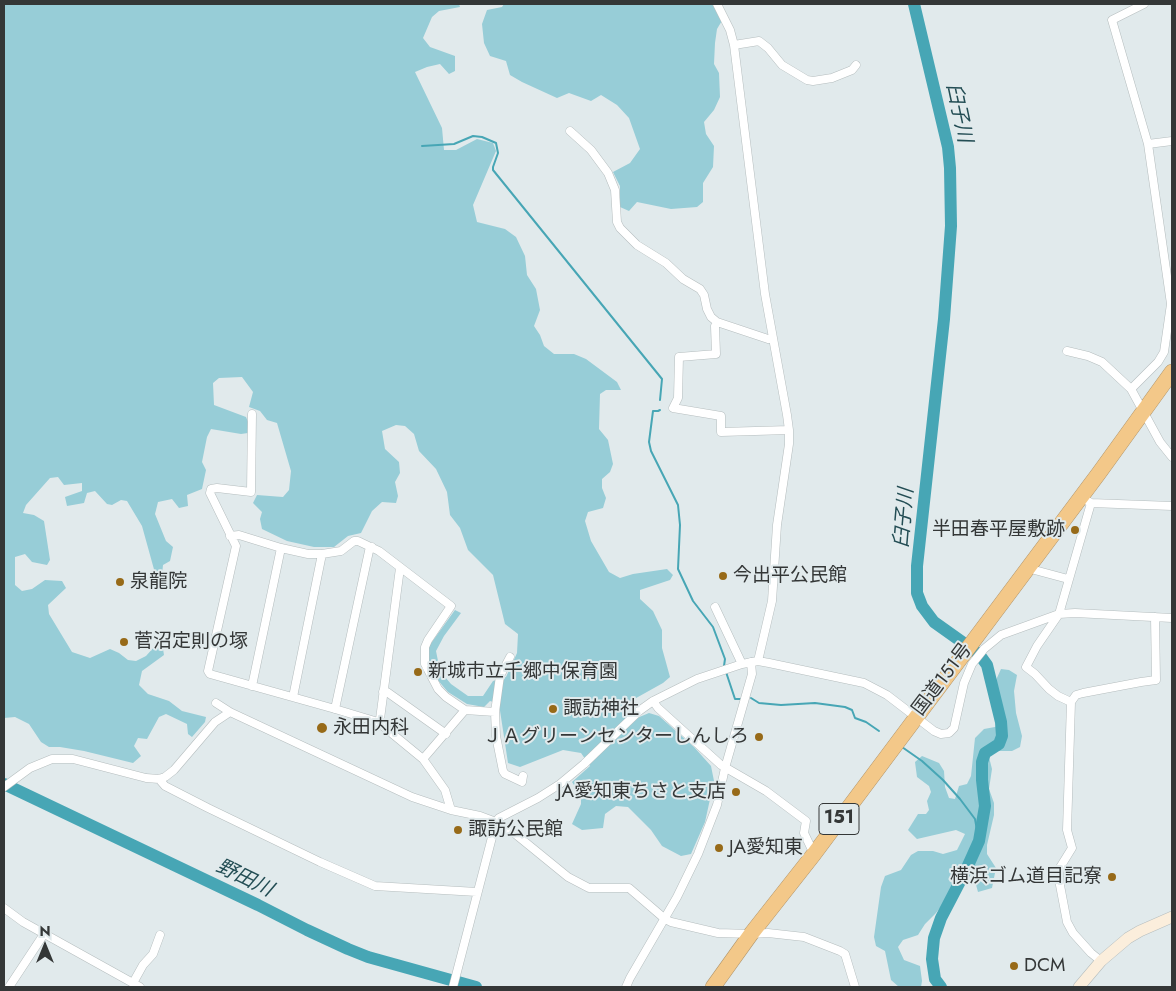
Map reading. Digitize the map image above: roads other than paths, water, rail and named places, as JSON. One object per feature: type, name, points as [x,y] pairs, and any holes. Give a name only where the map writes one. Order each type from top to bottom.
[{"type":"highway","name":"国道151号","points":[[713,987],[915,717],[968,658],[979,633],[1027,568],[1086,499],[1172,372]]},
{"type":"street","points":[[626,987],[677,897],[698,854],[717,805],[725,768],[772,601],[777,525],[789,444],[787,415],[772,340],[755,221],[734,44],[730,30],[717,4]]},
{"type":"street","points":[[1131,389],[1158,362],[1164,352],[1171,304],[1148,144],[1112,20],[1144,4]]},
{"type":"street","points":[[734,44],[759,41],[782,64],[807,80],[813,81],[832,78],[852,70],[856,64]]},
{"type":"street","points":[[570,131],[591,150],[608,173],[615,190],[617,222],[620,228],[637,246],[666,263],[683,279],[700,289],[704,295],[711,317],[717,322],[772,340]]},
{"type":"street","points":[[1148,144],[1172,141]]},
{"type":"street","points":[[717,322],[715,326],[716,354],[679,357],[678,398],[673,408],[721,416],[722,432],[789,430]]},
{"type":"street","points":[[1067,350],[1102,362],[1131,389],[1160,442],[1172,457]]},
{"type":"street","points":[[252,414],[251,492],[218,488],[211,489],[210,493],[236,546],[228,589],[208,671],[210,674],[335,708],[378,722],[423,759],[445,790],[450,810]]},
{"type":"street","points":[[1071,702],[1049,689],[1026,667],[1037,646],[1059,614],[1086,499],[1172,506]]},
{"type":"street","points":[[230,536],[238,535],[308,554],[322,554],[344,550],[354,541],[372,547],[450,606],[428,640],[426,647],[425,664],[438,690],[446,698],[465,710],[495,712]]},
{"type":"street","points":[[335,708],[369,551],[372,547]]},
{"type":"street","points":[[252,686],[281,548]]},
{"type":"street","points":[[293,697],[322,554]]},
{"type":"street","points":[[378,722],[380,719],[400,568]]},
{"type":"street","points":[[1027,568],[1068,579]]},
{"type":"street","points":[[715,607],[742,664]]},
{"type":"street","points":[[453,987],[496,822],[499,818],[538,798],[560,784],[584,764],[639,711],[653,701],[697,679],[742,664],[755,662],[864,683],[887,695],[934,731],[941,734],[949,733],[954,728],[968,658],[984,649],[1001,635],[1059,614],[1075,613],[1172,618]]},
{"type":"street","points":[[1100,961],[1073,933],[1067,922],[1059,880],[1060,869],[1072,848],[1067,830],[1071,702],[1076,695],[1083,693],[1156,680],[1156,617]]},
{"type":"street","points":[[510,657],[500,676],[495,712],[496,736],[503,771],[522,782],[524,776]]},
{"type":"street","points":[[383,692],[386,692],[446,734]]},
{"type":"street","points":[[653,701],[658,708],[725,768],[766,791],[806,821],[804,833],[814,854]]},
{"type":"street","points":[[216,703],[230,712],[412,797],[450,810],[480,816],[496,822],[514,833],[568,877],[589,888],[629,888],[671,922],[718,932],[768,933],[804,937],[840,951],[845,954],[855,987]]},
{"type":"street","points":[[423,759],[465,710]]},
{"type":"street","points":[[4,787],[30,768],[52,759],[73,759],[146,778],[165,778],[215,722],[230,712]]},
{"type":"street","points":[[159,779],[165,786],[200,804],[320,862],[375,886],[477,892]]},
{"type":"street","points":[[4,908],[44,934],[136,985],[143,965],[153,954],[160,935]]},
{"type":"street","points":[[1079,987],[1100,961],[1115,948],[1140,930],[1172,917]]},
{"type":"street","points":[[8,987],[44,934]]},
{"type":"waterway","name":"臼子川","points":[[914,4],[948,147],[951,226],[944,319],[917,566],[917,593],[922,606],[934,622],[979,654],[987,665],[1001,722],[1002,736],[999,744],[985,753],[982,762],[985,806],[979,841],[941,918],[934,938],[932,959],[935,979],[941,987]]},
{"type":"waterway","points":[[422,146],[454,144],[473,136],[482,137],[496,143],[498,153],[493,170],[662,379],[660,400]]},
{"type":"waterway","points":[[660,410],[653,411],[649,442],[651,451],[678,505],[680,525],[678,569],[693,601],[713,627],[725,659],[724,666]]},
{"type":"waterway","points":[[726,672],[735,699],[742,699]]},
{"type":"waterway","points":[[751,698],[759,703],[781,705],[815,703],[845,707],[852,710],[855,718],[866,722],[879,731]]},
{"type":"waterway","points":[[902,747],[922,761],[960,799],[975,819],[979,841]]},
{"type":"waterway","name":"野田川","points":[[4,784],[348,949],[368,957],[476,987]]},
{"type":"place","name":"半田春平屋敷跡","points":[[1075,530]]},
{"type":"place","name":"今出平公民館","points":[[723,576]]},
{"type":"place","name":"泉龍院","points":[[120,582]]},
{"type":"place","name":"菅沼定則の塚","points":[[124,642]]},
{"type":"place","name":"新城市立千郷中保育園","points":[[418,672]]},
{"type":"place","name":"諏訪神社","points":[[553,709]]},
{"type":"place","name":"永田内科","points":[[322,728]]},
{"type":"place","name":"ＪＡグリーンセンターしんしろ","points":[[759,737]]},
{"type":"place","name":"JA愛知東ちさと支店","points":[[736,792]]},
{"type":"place","name":"諏訪公民館","points":[[458,830]]},
{"type":"place","name":"JA愛知東","points":[[719,848]]},
{"type":"place","name":"横浜ゴム道目記寮","points":[[1112,877]]},
{"type":"place","name":"DCM","points":[[1014,966]]}]
